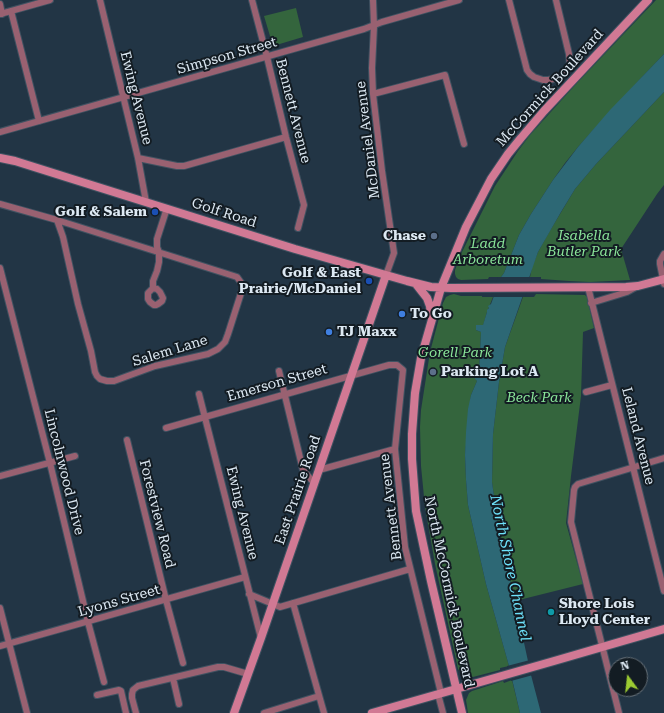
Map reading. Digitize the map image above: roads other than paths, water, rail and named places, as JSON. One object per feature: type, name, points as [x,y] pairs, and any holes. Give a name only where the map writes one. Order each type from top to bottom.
[{"type":"main road","name":"McCormick Boulevard","points":[[441,288],[467,225],[491,179],[508,154],[544,111],[648,0]]},
{"type":"main road","name":"Golf Road","points":[[0,158],[15,161],[295,249],[416,284],[441,288]]},
{"type":"main road","name":"East Prairie Road","points":[[234,713],[386,275]]},
{"type":"main road","points":[[441,288],[620,287],[638,286],[664,281]]},
{"type":"main road","points":[[416,284],[427,298],[432,320]]},
{"type":"main road","name":"North McCormick Boulevard","points":[[441,288],[421,358],[413,419],[412,459],[416,511],[462,713]]},
{"type":"main road","points":[[372,713],[664,629]]},
{"type":"street","points":[[0,4],[1,14],[50,0]]},
{"type":"street","name":"Ewing Avenue","points":[[100,0],[138,158],[146,202]]},
{"type":"street","name":"Bennett Avenue","points":[[252,0],[304,205],[298,228]]},
{"type":"street","name":"McDaniel Avenue","points":[[374,0],[372,68],[373,94],[382,171],[394,252],[386,275]]},
{"type":"street","name":"Simpson Street","points":[[0,132],[364,30],[382,22],[459,0]]},
{"type":"street","points":[[509,0],[527,70],[538,79],[548,80],[564,74],[570,65],[569,54],[556,0]]},
{"type":"street","points":[[11,11],[39,121]]},
{"type":"street","points":[[373,94],[445,75],[464,144]]},
{"type":"street","points":[[138,158],[184,166],[286,137]]},
{"type":"street","name":"Salem Lane","points":[[0,204],[57,220],[237,277],[242,284],[242,290],[227,338],[222,345],[214,352],[155,366],[111,382],[103,380],[97,376],[78,304],[63,237],[57,220]]},
{"type":"street","points":[[153,288],[153,281],[159,262],[157,239],[167,208]]},
{"type":"street","points":[[664,254],[660,260],[660,264],[664,281]]},
{"type":"street","name":"Lincolnwood Drive","points":[[0,268],[104,682]]},
{"type":"street","points":[[591,303],[628,292],[638,286]]},
{"type":"street","name":"Leland Avenue","points":[[588,287],[664,591]]},
{"type":"street","name":"Emerson Street","points":[[166,428],[352,375],[389,365],[397,365]]},
{"type":"street","name":"Bennett Avenue","points":[[397,365],[403,370],[395,449],[405,547],[444,713]]},
{"type":"street","points":[[279,371],[303,470],[314,483]]},
{"type":"street","points":[[586,392],[612,385]]},
{"type":"street","name":"Ewing Avenue","points":[[199,394],[261,638]]},
{"type":"street","name":"Forestview Road","points":[[127,440],[183,663]]},
{"type":"street","points":[[319,470],[395,449]]},
{"type":"street","points":[[0,476],[75,456]]},
{"type":"street","points":[[619,713],[571,522],[574,490],[576,486],[596,478],[664,458]]},
{"type":"street","points":[[249,594],[280,607],[410,569]]},
{"type":"street","name":"Lyons Street","points":[[0,646],[245,577]]},
{"type":"street","points":[[293,603],[324,713]]},
{"type":"street","points":[[0,608],[27,713]]},
{"type":"street","points":[[136,713],[132,694],[133,690],[138,686],[218,667],[224,667],[248,674]]},
{"type":"street","points":[[173,678],[179,704]]},
{"type":"street","points":[[97,695],[119,690],[121,691],[126,713]]},
{"type":"street","points":[[264,713],[319,696]]},
{"type":"place","name":"Golf & Salem","points":[[155,212]]},
{"type":"place","name":"Chase","points":[[434,236]]},
{"type":"place","name":"Golf & East Prairie/McDaniel","points":[[369,281]]},
{"type":"place","name":"To Go","points":[[402,314]]},
{"type":"place","name":"TJ Maxx","points":[[329,332]]},
{"type":"place","name":"Parking Lot A","points":[[433,372]]},
{"type":"place","name":"Shore Lois Lloyd Center","points":[[551,612]]},
{"type":"park label","name":"Isabella Butler Park","points":[[584,244]]},
{"type":"park label","name":"Ladd Arboretum","points":[[488,252]]},
{"type":"park label","name":"Gorell Park","points":[[455,353]]},
{"type":"park label","name":"Beck Park","points":[[539,398]]},
{"type":"water label","name":"North Shore Channel","points":[[510,568]]}]
